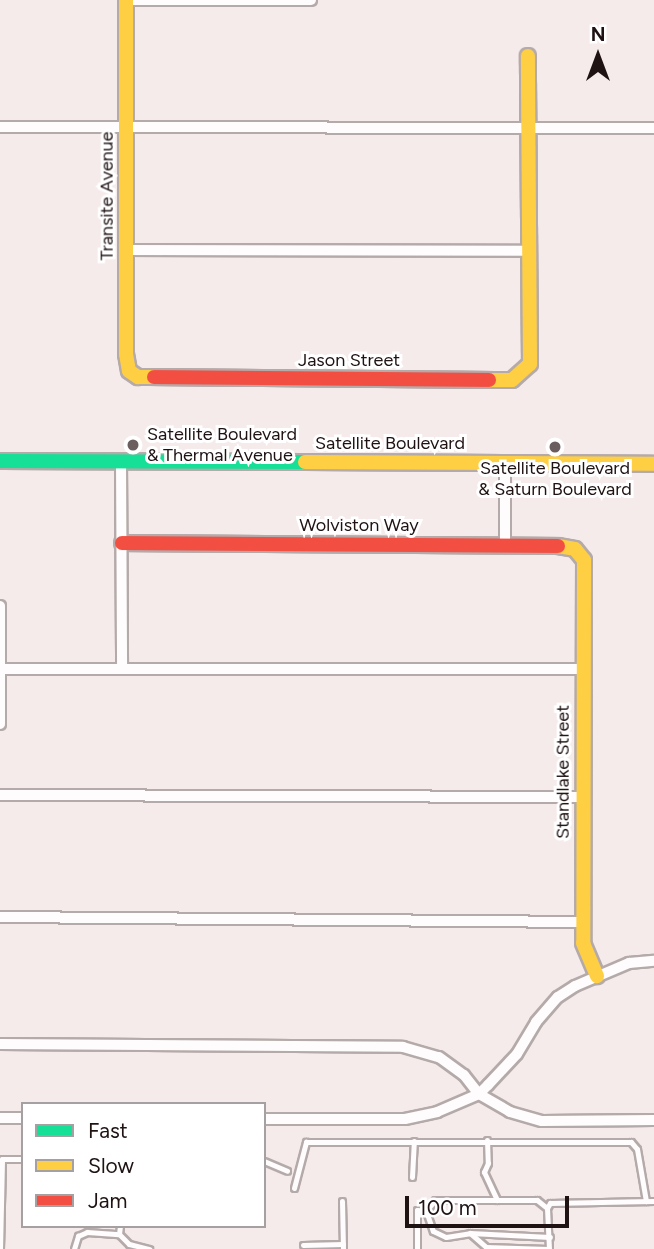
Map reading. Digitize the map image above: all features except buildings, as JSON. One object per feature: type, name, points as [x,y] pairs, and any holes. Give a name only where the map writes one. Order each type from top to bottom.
[{"type":"street","points":[[126,0],[310,0]]},
{"type":"street","name":"Transite Avenue","points":[[126,0],[126,363],[129,371],[148,378]]},
{"type":"street","points":[[126,250],[530,251],[528,56]]},
{"type":"street","points":[[0,127],[654,128]]},
{"type":"street","name":"Jason Street","points":[[148,378],[512,380],[530,364],[530,251]]},
{"type":"street","name":"Satellite Boulevard","points":[[0,461],[654,464]]},
{"type":"street","points":[[121,462],[122,667]]},
{"type":"street","points":[[505,463],[505,545]]},
{"type":"street","name":"Wolviston Way","points":[[122,543],[569,546],[584,560],[584,566]]},
{"type":"street","name":"Standlake Street","points":[[584,566],[583,943],[597,976]]},
{"type":"street","points":[[0,606],[0,724]]},
{"type":"street","points":[[1,669],[583,669]]},
{"type":"street","points":[[0,795],[582,797]]},
{"type":"street","points":[[0,917],[583,922]]},
{"type":"street","points":[[266,1119],[404,1119],[437,1112],[479,1094],[505,1069],[536,1022],[558,997],[629,963],[654,961]]},
{"type":"street","points":[[0,1044],[403,1047],[439,1058],[464,1075],[479,1094],[510,1112],[542,1121],[654,1120]]},
{"type":"street","points":[[0,1118],[21,1118]]},
{"type":"lane","points":[[487,1140],[488,1163],[484,1172],[497,1200]]},
{"type":"lane","points":[[412,1177],[414,1141]]},
{"type":"lane","points":[[294,1188],[306,1142],[631,1142],[637,1149],[646,1201]]},
{"type":"lane","points":[[0,1249],[2,1159],[21,1159]]},
{"type":"lane","points":[[266,1162],[286,1171]]},
{"type":"lane","points":[[426,1211],[435,1200],[537,1200],[547,1209]]},
{"type":"lane","points":[[303,1245],[343,1247],[342,1201]]},
{"type":"lane","points":[[470,1233],[486,1247],[549,1249],[547,1209],[550,1203],[654,1201]]},
{"type":"lane","points":[[417,1249],[417,1210],[426,1211]]},
{"type":"lane","points":[[426,1211],[437,1234],[446,1237],[470,1233],[550,1237]]},
{"type":"lane","points":[[119,1234],[120,1228]]},
{"type":"lane","points":[[74,1249],[78,1236],[87,1232],[119,1234],[129,1244],[149,1249]]},
{"type":"traffic: fast","points":[[0,461],[305,462]]},
{"type":"traffic: slow","points":[[126,0],[126,354],[129,371],[138,377],[154,377]]},
{"type":"traffic: slow","points":[[489,380],[512,380],[530,364],[528,56]]},
{"type":"traffic: slow","points":[[305,462],[654,464]]},
{"type":"traffic: slow","points":[[558,546],[575,549],[584,560],[583,943],[597,976]]},
{"type":"traffic: jam","points":[[154,377],[489,380]]},
{"type":"traffic: jam","points":[[122,543],[558,546]]},
{"type":"place","name":"Satellite Boulevard & Thermal Avenue","points":[[133,445]]},
{"type":"place","name":"Satellite Boulevard & Saturn Boulevard","points":[[555,447]]}]
